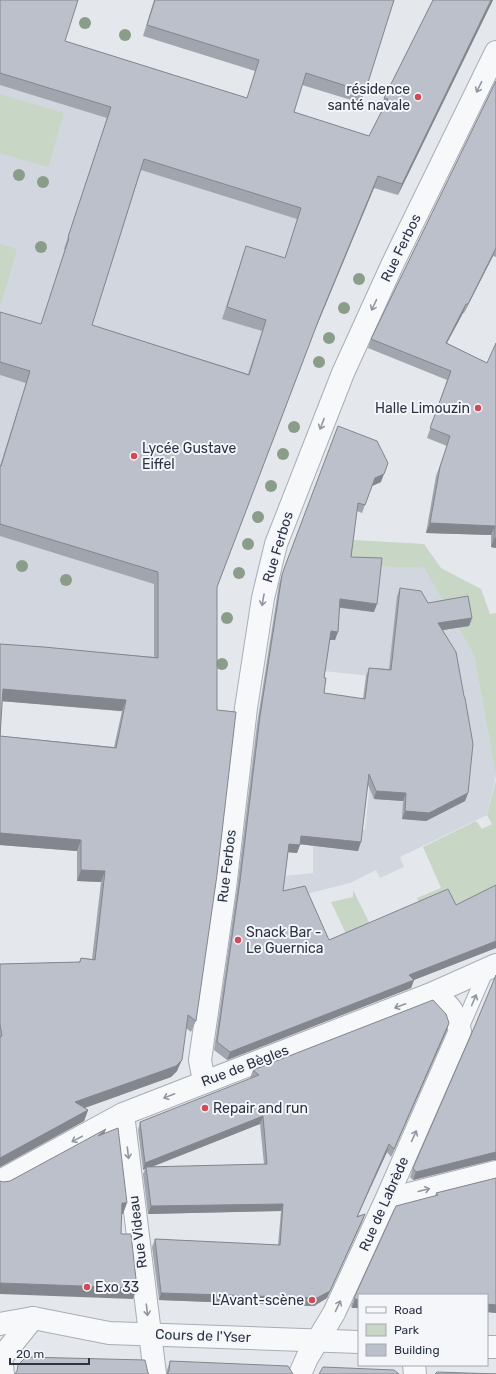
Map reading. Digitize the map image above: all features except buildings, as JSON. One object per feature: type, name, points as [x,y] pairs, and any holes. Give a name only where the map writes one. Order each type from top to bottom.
[{"type":"street","name":"Rue Ferbos","points":[[205,1081],[200,1060],[225,888],[246,708],[263,598],[276,544],[343,373],[393,263],[496,52]]},
{"type":"street","name":"Rue de Bègles","points":[[0,1181],[124,1114],[430,994],[492,967]]},
{"type":"street","points":[[430,994],[442,1000],[453,1010],[460,1031]]},
{"type":"street","name":"Rue de Labrède","points":[[300,1374],[307,1358],[334,1313],[386,1200],[460,1031]]},
{"type":"street","name":"Rue Videau","points":[[124,1114],[155,1374]]},
{"type":"street","points":[[386,1200],[496,1172]]},
{"type":"street","points":[[3,1374],[1,1358],[33,1318]]},
{"type":"street","name":"Cours de l'Yser","points":[[0,1324],[33,1318],[109,1333],[358,1342]]},
{"type":"lane","name":"Rue de Labrède","points":[[460,1031],[492,967]]},
{"type":"shaded area","name":"Lycée Gustave Eiffel","points":[[0,33],[374,188],[315,330],[213,598],[160,715],[0,701]]},
{"type":"shaded area","points":[[379,566],[424,568],[474,655],[496,776],[487,815],[400,857],[404,867],[380,878],[376,870],[350,883],[302,895],[282,897],[283,876],[313,873],[313,846],[361,829],[365,830],[381,677],[323,671],[328,639],[335,640],[337,608],[374,611]]},
{"type":"green space","points":[[0,94],[64,113],[48,167],[0,153]]},
{"type":"green space","points":[[0,244],[17,249],[1,304],[0,304]]},
{"type":"green space","points":[[337,539],[424,544],[441,568],[481,589],[490,614],[496,613],[496,776],[474,655],[424,568],[286,563]]},
{"type":"green space","points":[[496,780],[496,891],[432,932],[417,898],[441,888],[423,847],[476,821],[482,829],[492,824],[487,815]]},
{"type":"green space","points":[[353,890],[371,926],[348,938],[331,902],[353,897]]},
{"type":"place","name":"résidence santé navale","points":[[418,97]]},
{"type":"place","name":"Halle Limouzin","points":[[478,408]]},
{"type":"place","name":"Lycée Gustave Eiffel","points":[[134,456]]},
{"type":"place","name":"Snack Bar - Le Guernica","points":[[238,940]]},
{"type":"place","name":"Repair and run","points":[[205,1108]]},
{"type":"place","name":"Exo 33","points":[[87,1287]]},
{"type":"place","name":"L'Avant-scène","points":[[312,1300]]}]
